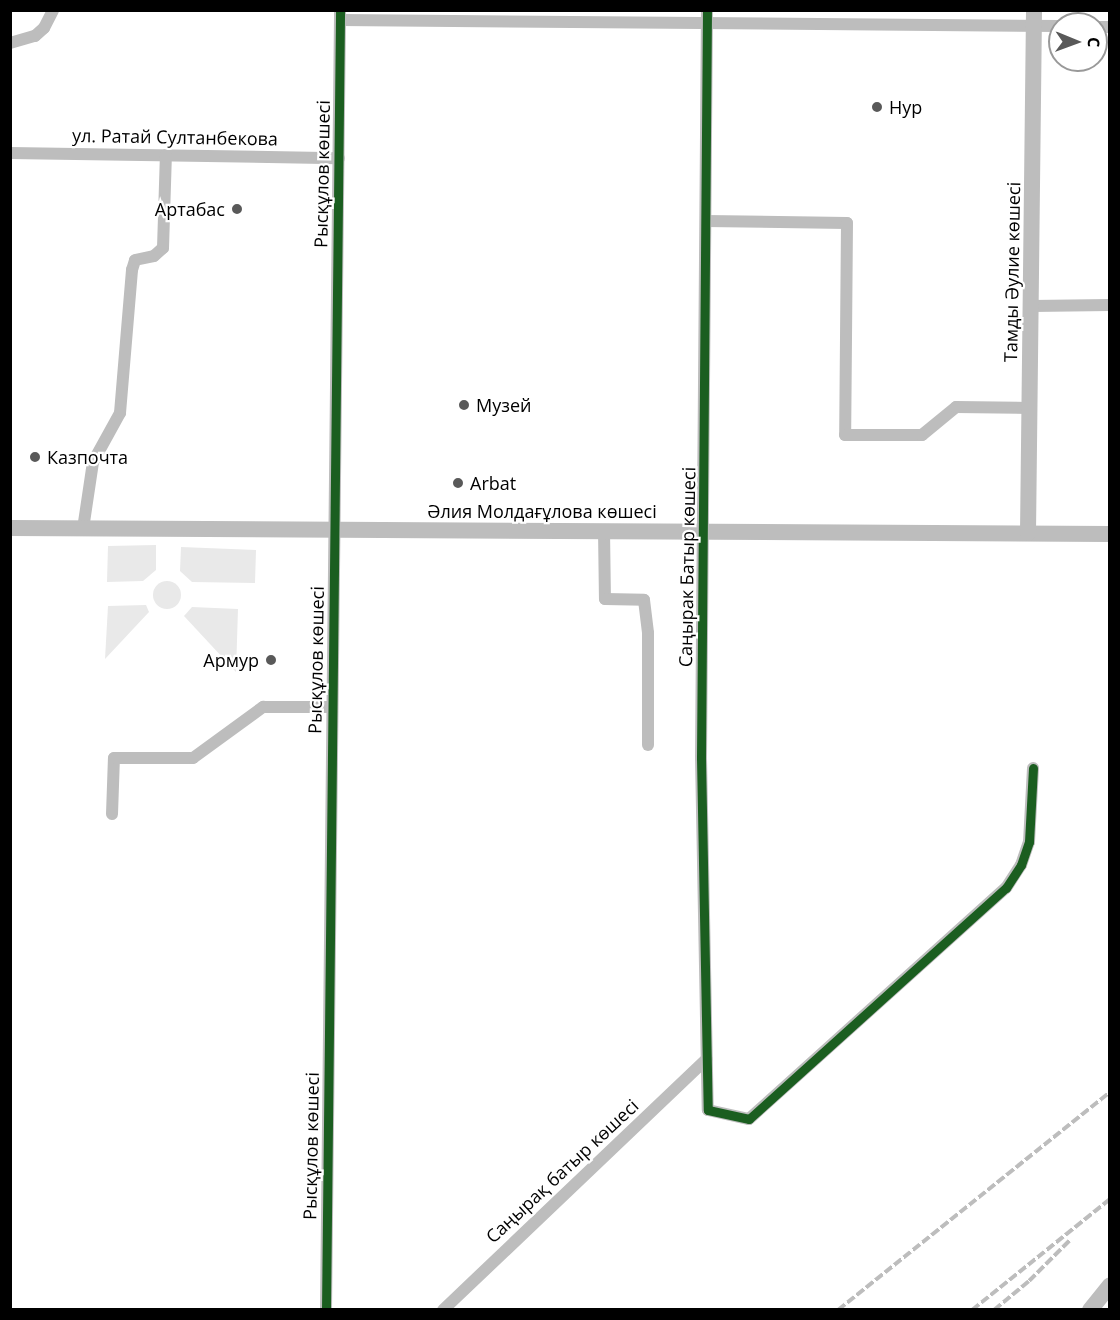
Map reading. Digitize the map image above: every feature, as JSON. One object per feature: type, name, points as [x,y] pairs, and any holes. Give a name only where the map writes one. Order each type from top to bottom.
[{"type":"street","points":[[10,43],[35,36],[44,28],[53,10]]},
{"type":"street","points":[[340,15],[1034,18]]},
{"type":"street","name":"Рысқұлов көшесі","points":[[326,1310],[340,15]]},
{"type":"street","name":"Саңырак Батыр көшесі","points":[[707,17],[704,531],[700,758],[708,1110],[749,1119],[1006,888],[1021,865],[1029,842],[1033,768]]},
{"type":"street","name":"Тамды Әулие көшесі","points":[[1028,533],[1034,18]]},
{"type":"street","name":"ул. Ратай Султанбекова","points":[[10,153],[339,158]]},
{"type":"street","points":[[83,529],[93,462],[120,412],[132,270],[135,260],[154,256],[163,248],[166,155]]},
{"type":"street","points":[[706,222],[847,223],[845,435],[922,435],[956,407],[1030,408]]},
{"type":"street","points":[[1032,306],[1110,305]]},
{"type":"street","name":"Әлия Молдағұлова көшесі","points":[[10,528],[1110,534]]},
{"type":"street","points":[[604,530],[605,599],[644,600],[648,633],[648,745]]},
{"type":"street","points":[[112,814],[114,758],[193,759],[263,707],[332,707]]},
{"type":"street","name":"Саңырақ батыр көшесі","points":[[443,1310],[707,1059]]},
{"type":"street","points":[[1090,1310],[1110,1285]]},
{"type":"shaded area","points":[[156,545],[156,570],[143,581],[107,582],[108,546]]},
{"type":"shaded area","points":[[181,547],[256,550],[255,583],[192,582],[180,571]]},
{"type":"shaded area","points":[[167,581],[177,585],[181,595],[177,605],[167,609],[157,605],[153,595],[157,585]]},
{"type":"shaded area","points":[[146,605],[149,612],[105,659],[108,606]]},
{"type":"shaded area","points":[[192,607],[238,609],[236,672],[184,616]]},
{"type":"railway","points":[[838,1310],[1110,1092]]},
{"type":"railway","points":[[972,1310],[1110,1199]]},
{"type":"railway","points":[[994,1310],[1029,1281],[1070,1240]]},
{"type":"cycle path","points":[[326,1310],[340,10]]},
{"type":"cycle path","points":[[707,10],[701,758],[708,1110],[749,1119],[1006,888],[1021,865],[1029,842],[1033,768]]},
{"type":"place","name":"Нур","points":[[877,107]]},
{"type":"place","name":"Артабас","points":[[237,209]]},
{"type":"place","name":"Музей","points":[[464,405]]},
{"type":"place","name":"Казпочта","points":[[35,457]]},
{"type":"place","name":"Arbat","points":[[458,483]]},
{"type":"place","name":"Армур","points":[[271,660]]}]
